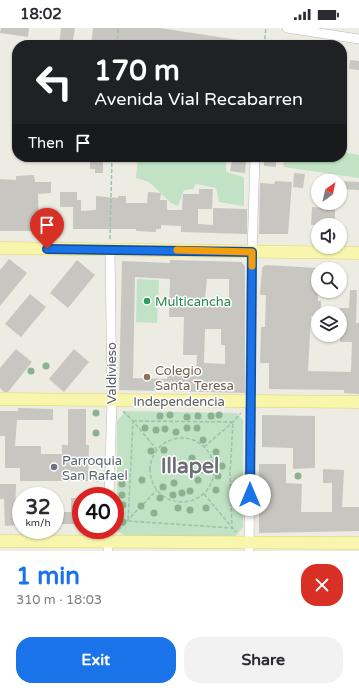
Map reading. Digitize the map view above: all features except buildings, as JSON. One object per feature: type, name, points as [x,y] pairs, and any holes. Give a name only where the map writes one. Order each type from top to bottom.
[{"type":"main road","points":[[0,248],[359,253]]},
{"type":"main road","name":"Independencia","points":[[0,399],[359,402]]},
{"type":"main road","points":[[0,541],[108,541],[249,547],[359,543]]},
{"type":"street","points":[[288,28],[359,39]]},
{"type":"street","points":[[249,547],[252,252],[255,162]]},
{"type":"street","name":"Valdivieso","points":[[109,487],[112,401],[110,249]]},
{"type":"path","points":[[117,40],[118,28]]},
{"type":"path","points":[[265,40],[266,28]]},
{"type":"path","points":[[110,249],[112,162]]},
{"type":"path","points":[[112,401],[133,421],[157,450]]},
{"type":"path","points":[[204,447],[233,422],[250,402]]},
{"type":"path","points":[[133,421],[233,422]]},
{"type":"path","points":[[128,522],[133,421]]},
{"type":"path","points":[[232,528],[230,474],[233,422]]},
{"type":"path","points":[[185,438],[195,441],[204,447],[210,455],[214,465],[214,476],[210,486],[204,494],[195,500],[185,502],[174,501],[164,497],[157,490],[152,481],[150,470],[152,460],[157,450],[165,443],[174,439],[185,438]]},
{"type":"path","points":[[108,541],[128,522],[157,490]]},
{"type":"path","points":[[204,494],[249,547]]},
{"type":"path","points":[[128,522],[232,528]]},
{"type":"green space","points":[[347,153],[359,155],[359,178],[347,176],[347,174],[332,174],[284,167],[283,162],[347,162]]},
{"type":"green space","points":[[138,162],[226,162],[226,172],[244,177],[244,206],[219,202],[216,188],[196,184],[193,189],[184,190],[178,206],[171,203],[149,182],[136,178]]},
{"type":"green space","name":"Multicancha","points":[[137,279],[159,280],[157,323],[136,322]]},
{"type":"green space","points":[[126,411],[237,413],[243,420],[243,527],[235,537],[127,537],[124,535],[124,487],[117,487],[117,421]]},
{"type":"slow traffic","points":[[177,250],[252,252],[252,266]]},
{"type":"place","name":"Multicancha","points":[[147,301]]},
{"type":"place","name":"Colegio Santa Teresa","points":[[147,377]]},
{"type":"place","name":"Parroquia San Rafael","points":[[54,467]]},
{"type":"district","name":"Illapel","points":[[190,466]]},
{"type":"route","points":[[47,249],[252,252],[250,495]]}]
